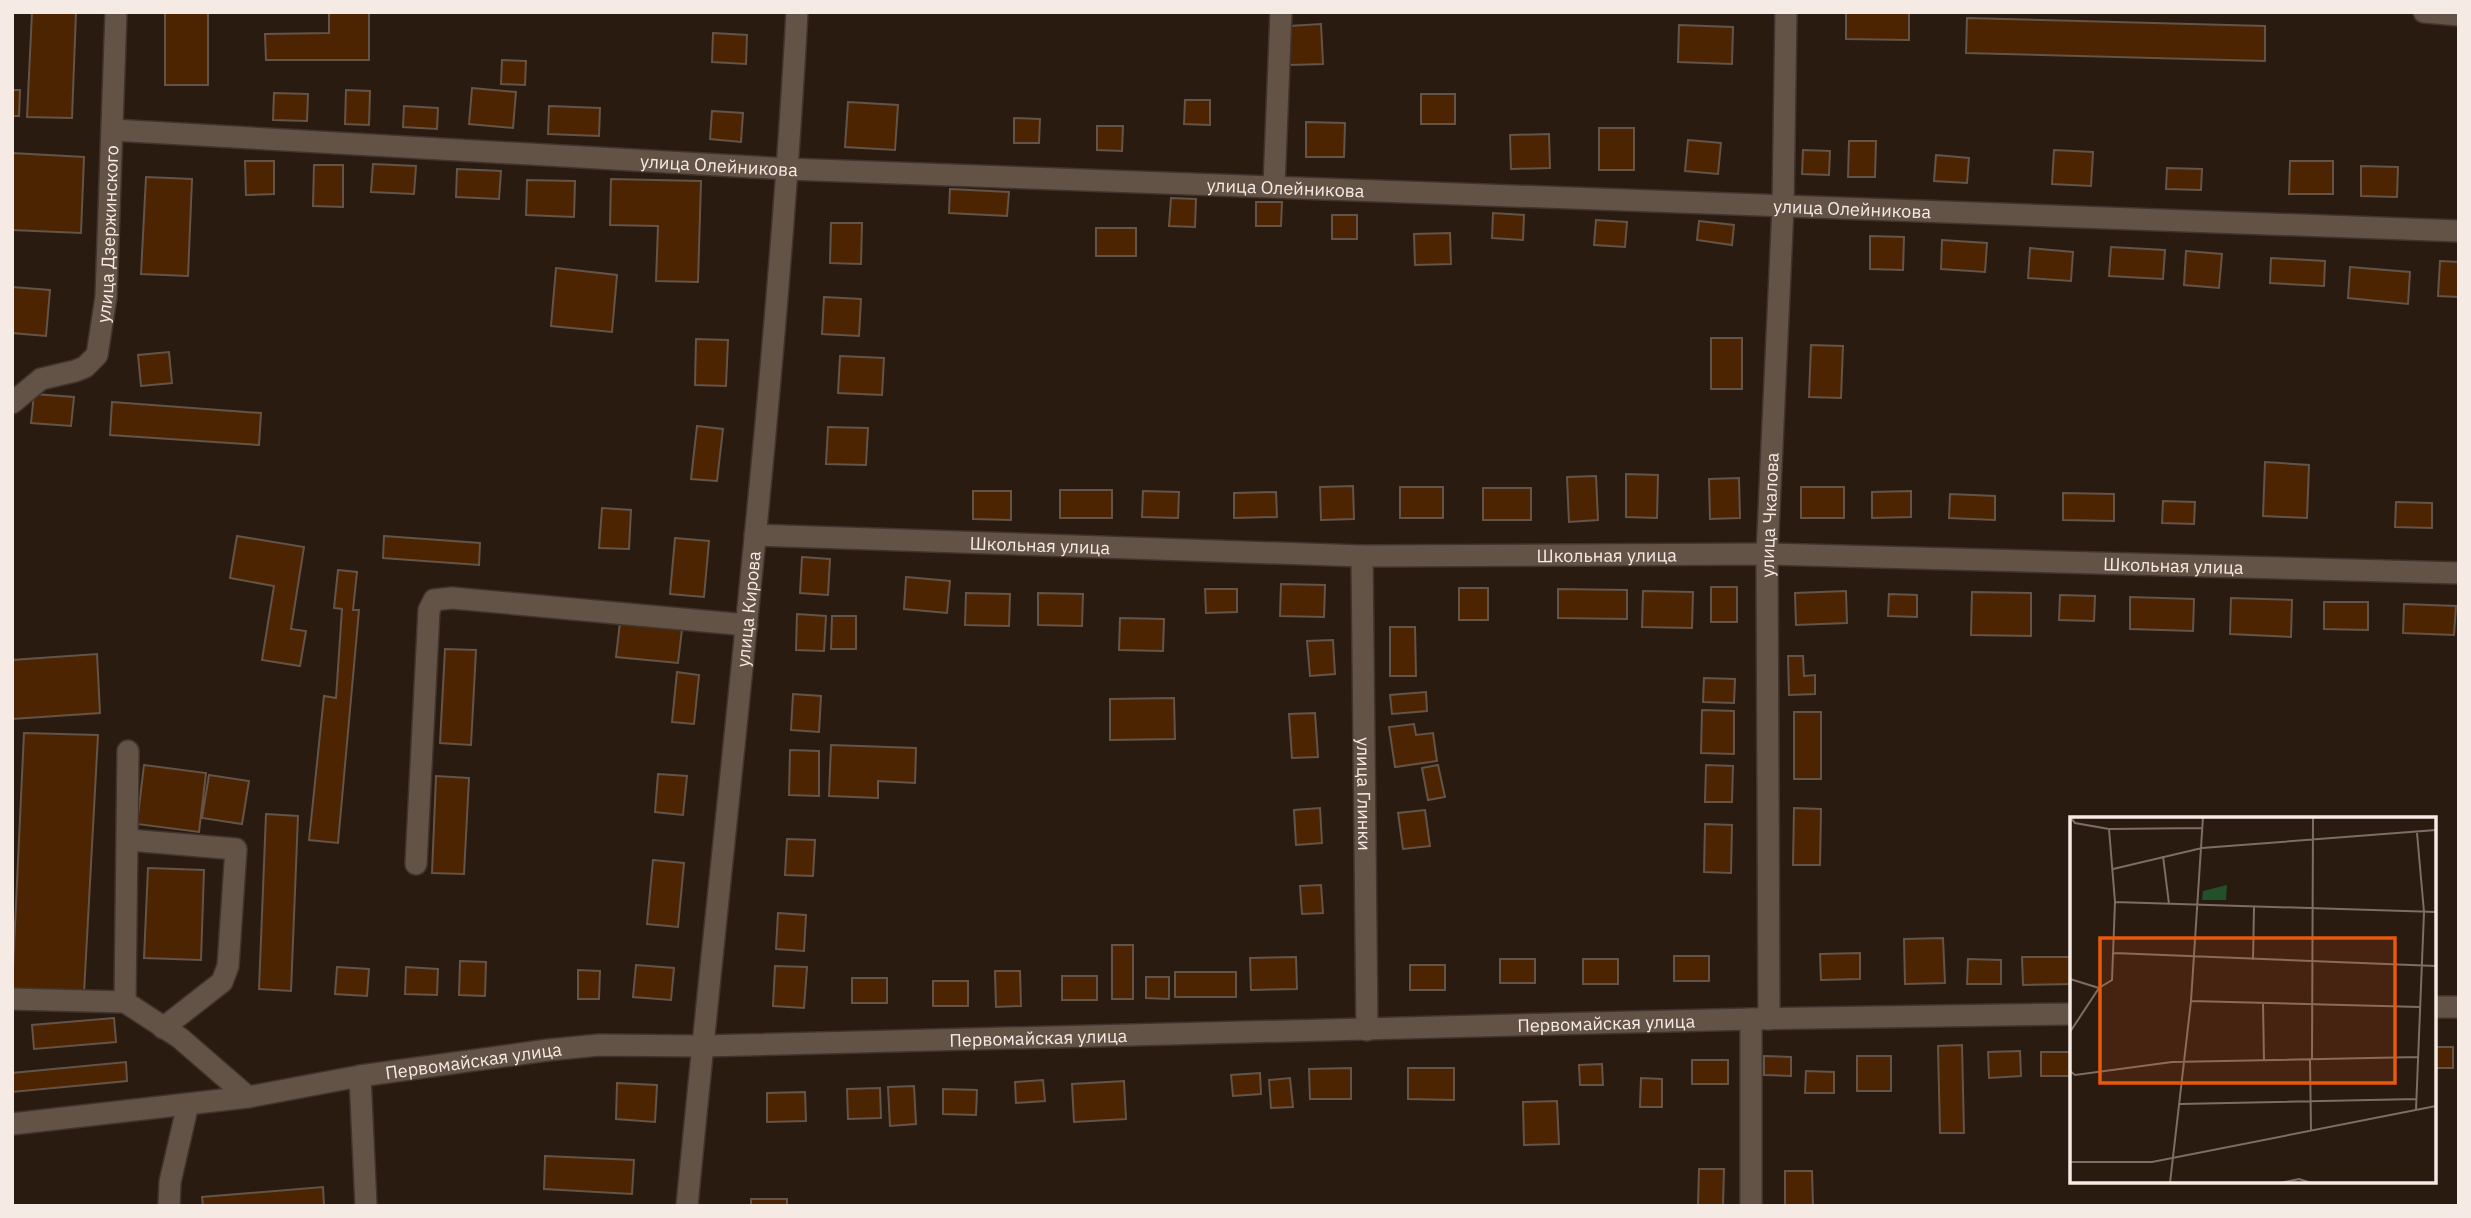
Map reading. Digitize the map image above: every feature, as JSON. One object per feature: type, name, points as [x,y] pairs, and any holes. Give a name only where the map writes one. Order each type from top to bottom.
[{"type":"street","name":"улица Дзержинского","points":[[12,402],[41,379],[85,367],[97,355],[106,297],[116,12]]},
{"type":"street","name":"улица Кирова","points":[[687,1206],[747,625],[788,169],[797,12]]},
{"type":"street","points":[[1275,186],[1281,12]]},
{"type":"street","name":"улица Чкалова","points":[[1751,1206],[1760,1019],[1767,554],[1783,207],[1786,12]]},
{"type":"street","points":[[2424,12],[2459,15]]},
{"type":"street","name":"улица Олейникова","points":[[113,130],[788,169],[2459,231]]},
{"type":"street","name":"Школьная улица","points":[[755,535],[1363,556],[1767,554],[2459,573]]},
{"type":"street","name":"улица Глинки","points":[[1363,556],[1367,1030]]},
{"type":"street","points":[[416,864],[429,610],[434,600],[452,598],[747,625]]},
{"type":"street","points":[[125,1002],[128,751]]},
{"type":"street","points":[[129,841],[236,849],[228,966],[222,982],[163,1028]]},
{"type":"street","points":[[12,999],[125,1002],[180,1038],[248,1097]]},
{"type":"street","points":[[2436,1007],[2459,1007]]},
{"type":"street","name":"Первомайская улица","points":[[12,1124],[248,1097],[360,1076],[586,1046],[702,1046],[1760,1019],[2070,1014]]},
{"type":"street","points":[[360,1076],[366,1206]]},
{"type":"street","points":[[169,1206],[170,1182],[188,1104]]},
{"type":"building","points":[[32,12],[76,12],[72,118],[27,117]]},
{"type":"building","points":[[165,12],[208,12],[208,85],[165,85]]},
{"type":"building","points":[[329,12],[369,12],[369,60],[266,60],[265,34],[329,33]]},
{"type":"building","points":[[1846,12],[1909,12],[1909,40],[1846,39]]},
{"type":"building","points":[[1967,18],[2265,26],[2265,61],[1966,53]]},
{"type":"building","points":[[1321,24],[1323,64],[1290,65],[1289,26]]},
{"type":"building","points":[[1679,25],[1733,27],[1732,64],[1678,62]]},
{"type":"building","points":[[713,33],[747,35],[746,64],[712,62]]},
{"type":"building","points":[[502,60],[526,61],[525,85],[501,84]]},
{"type":"building","points":[[472,88],[516,92],[513,128],[469,124]]},
{"type":"building","points":[[12,90],[20,90],[19,116],[12,116]]},
{"type":"building","points":[[346,90],[370,91],[369,125],[345,124]]},
{"type":"building","points":[[274,93],[308,94],[307,121],[273,120]]},
{"type":"building","points":[[1421,94],[1455,94],[1455,124],[1421,124]]},
{"type":"building","points":[[1185,100],[1210,100],[1210,125],[1184,124]]},
{"type":"building","points":[[848,102],[898,105],[895,150],[845,147]]},
{"type":"building","points":[[404,106],[438,108],[437,129],[403,127]]},
{"type":"building","points":[[549,106],[600,108],[599,136],[548,134]]},
{"type":"building","points":[[712,111],[743,113],[741,142],[710,139]]},
{"type":"building","points":[[1014,118],[1040,119],[1039,143],[1014,143]]},
{"type":"building","points":[[1306,122],[1345,123],[1344,157],[1306,157]]},
{"type":"building","points":[[1097,126],[1123,126],[1122,151],[1097,150]]},
{"type":"building","points":[[1599,128],[1634,128],[1634,170],[1599,170]]},
{"type":"building","points":[[1549,134],[1550,168],[1511,169],[1510,135]]},
{"type":"building","points":[[1688,140],[1721,143],[1718,174],[1685,171]]},
{"type":"building","points":[[1849,141],[1876,141],[1875,177],[1848,177]]},
{"type":"building","points":[[1803,150],[1830,151],[1829,175],[1802,174]]},
{"type":"building","points":[[2054,150],[2093,152],[2091,186],[2052,184]]},
{"type":"building","points":[[12,153],[84,157],[81,233],[12,230]]},
{"type":"building","points":[[1936,155],[1969,158],[1967,183],[1934,181]]},
{"type":"building","points":[[245,161],[274,161],[274,194],[246,195]]},
{"type":"building","points":[[2290,161],[2333,161],[2333,194],[2289,194]]},
{"type":"building","points":[[373,164],[416,166],[414,194],[371,192]]},
{"type":"building","points":[[314,165],[343,165],[343,207],[313,206]]},
{"type":"building","points":[[2361,166],[2398,167],[2397,197],[2361,196]]},
{"type":"building","points":[[2167,168],[2202,169],[2201,190],[2166,189]]},
{"type":"building","points":[[457,169],[501,171],[499,199],[456,197]]},
{"type":"building","points":[[146,177],[192,179],[188,276],[141,274]]},
{"type":"building","points":[[611,179],[701,181],[698,282],[656,281],[658,226],[610,225]]},
{"type":"building","points":[[527,180],[575,181],[574,217],[526,215]]},
{"type":"building","points":[[950,189],[1009,192],[1007,216],[949,213]]},
{"type":"building","points":[[1171,198],[1196,199],[1195,227],[1169,226]]},
{"type":"building","points":[[1256,202],[1282,202],[1281,226],[1256,226]]},
{"type":"building","points":[[1493,213],[1524,215],[1523,240],[1492,238]]},
{"type":"building","points":[[1332,215],[1357,215],[1357,239],[1332,239]]},
{"type":"building","points":[[1596,220],[1627,222],[1625,247],[1594,245]]},
{"type":"building","points":[[1699,221],[1734,225],[1732,245],[1697,240]]},
{"type":"building","points":[[831,223],[862,223],[861,264],[830,263]]},
{"type":"building","points":[[1096,228],[1136,228],[1136,256],[1096,256]]},
{"type":"building","points":[[1450,233],[1451,264],[1415,265],[1414,234]]},
{"type":"building","points":[[1870,236],[1904,237],[1903,270],[1870,269]]},
{"type":"building","points":[[1942,240],[1987,243],[1985,272],[1941,269]]},
{"type":"building","points":[[2111,247],[2165,250],[2163,279],[2109,276]]},
{"type":"building","points":[[2030,248],[2073,252],[2071,281],[2028,278]]},
{"type":"building","points":[[2186,251],[2222,254],[2219,288],[2184,285]]},
{"type":"building","points":[[2271,258],[2325,261],[2324,286],[2270,283]]},
{"type":"building","points":[[2440,261],[2459,262],[2459,297],[2438,296]]},
{"type":"building","points":[[2350,267],[2410,272],[2408,304],[2348,298]]},
{"type":"building","points":[[556,268],[617,275],[612,332],[551,326]]},
{"type":"building","points":[[12,287],[50,290],[46,336],[12,333]]},
{"type":"building","points":[[824,297],[861,299],[859,336],[822,334]]},
{"type":"building","points":[[1711,338],[1742,338],[1742,389],[1711,389]]},
{"type":"building","points":[[696,339],[728,340],[726,386],[695,385]]},
{"type":"building","points":[[1811,345],[1843,346],[1841,398],[1809,397]]},
{"type":"building","points":[[169,352],[172,383],[141,386],[138,355]]},
{"type":"building","points":[[840,356],[884,358],[882,395],[838,393]]},
{"type":"building","points":[[34,394],[74,397],[71,426],[31,423]]},
{"type":"building","points":[[112,402],[261,413],[259,445],[110,435]]},
{"type":"building","points":[[697,426],[723,429],[717,481],[691,479]]},
{"type":"building","points":[[828,427],[868,428],[866,465],[826,464]]},
{"type":"building","points":[[2265,462],[2309,465],[2307,518],[2263,516]]},
{"type":"building","points":[[1626,474],[1658,475],[1657,518],[1626,517]]},
{"type":"building","points":[[1596,476],[1598,520],[1569,522],[1567,477]]},
{"type":"building","points":[[1739,478],[1740,518],[1710,519],[1709,479]]},
{"type":"building","points":[[1353,486],[1354,519],[1321,520],[1320,487]]},
{"type":"building","points":[[1400,487],[1443,487],[1443,518],[1400,518]]},
{"type":"building","points":[[1801,487],[1844,487],[1844,518],[1801,518]]},
{"type":"building","points":[[1483,488],[1531,488],[1531,520],[1483,520]]},
{"type":"building","points":[[1060,490],[1112,490],[1112,518],[1060,518]]},
{"type":"building","points":[[973,491],[1011,491],[1011,520],[973,519]]},
{"type":"building","points":[[1143,491],[1179,492],[1178,518],[1142,517]]},
{"type":"building","points":[[1911,491],[1911,517],[1872,518],[1872,492]]},
{"type":"building","points":[[1276,492],[1277,517],[1234,518],[1234,493]]},
{"type":"building","points":[[2063,493],[2114,494],[2114,521],[2063,520]]},
{"type":"building","points":[[1950,494],[1995,496],[1995,520],[1949,518]]},
{"type":"building","points":[[2163,501],[2195,502],[2194,524],[2162,523]]},
{"type":"building","points":[[2396,502],[2432,503],[2432,528],[2395,527]]},
{"type":"building","points":[[602,508],[631,510],[629,549],[599,548]]},
{"type":"building","points":[[237,536],[304,547],[291,629],[306,631],[300,666],[262,660],[274,586],[230,578]]},
{"type":"building","points":[[384,536],[480,543],[479,565],[383,558]]},
{"type":"building","points":[[675,538],[709,541],[704,597],[670,594]]},
{"type":"building","points":[[802,557],[830,559],[828,595],[800,593]]},
{"type":"building","points":[[338,570],[357,572],[353,610],[359,610],[338,843],[309,840],[324,696],[336,698],[342,609],[334,608]]},
{"type":"building","points":[[906,577],[950,581],[947,613],[904,609]]},
{"type":"building","points":[[1281,584],[1325,585],[1324,617],[1280,616]]},
{"type":"building","points":[[1711,587],[1737,587],[1737,622],[1711,622]]},
{"type":"building","points":[[1459,588],[1488,588],[1488,620],[1459,620]]},
{"type":"building","points":[[1205,589],[1237,589],[1237,612],[1206,613]]},
{"type":"building","points":[[1558,589],[1627,590],[1627,619],[1558,618]]},
{"type":"building","points":[[1643,591],[1693,592],[1692,628],[1642,627]]},
{"type":"building","points":[[1846,591],[1847,623],[1796,625],[1795,593]]},
{"type":"building","points":[[1972,592],[2031,593],[2031,636],[1971,635]]},
{"type":"building","points":[[966,593],[1010,594],[1009,626],[965,625]]},
{"type":"building","points":[[1038,593],[1083,594],[1082,626],[1038,625]]},
{"type":"building","points":[[1889,594],[1917,595],[1917,617],[1888,616]]},
{"type":"building","points":[[2060,595],[2095,596],[2094,621],[2059,620]]},
{"type":"building","points":[[2130,597],[2194,599],[2193,631],[2130,629]]},
{"type":"building","points":[[2231,598],[2292,600],[2291,637],[2230,634]]},
{"type":"building","points":[[2324,602],[2368,602],[2368,630],[2324,629]]},
{"type":"building","points":[[2404,604],[2456,606],[2454,635],[2403,633]]},
{"type":"building","points":[[797,614],[826,616],[824,651],[796,650]]},
{"type":"building","points":[[832,616],[856,616],[856,649],[831,649]]},
{"type":"building","points":[[1120,618],[1164,619],[1163,651],[1119,650]]},
{"type":"building","points":[[620,622],[682,629],[678,663],[616,657]]},
{"type":"building","points":[[1390,627],[1415,627],[1416,676],[1390,676]]},
{"type":"building","points":[[1333,640],[1335,674],[1310,676],[1307,641]]},
{"type":"building","points":[[445,649],[476,650],[471,745],[440,743]]},
{"type":"building","points":[[97,654],[100,713],[12,719],[12,660]]},
{"type":"building","points":[[1788,656],[1803,656],[1804,676],[1815,675],[1815,694],[1789,695]]},
{"type":"building","points":[[677,672],[699,675],[694,724],[672,722]]},
{"type":"building","points":[[1704,678],[1735,679],[1734,703],[1703,702]]},
{"type":"building","points":[[1426,692],[1427,711],[1392,714],[1390,695]]},
{"type":"building","points":[[793,694],[821,696],[819,732],[791,730]]},
{"type":"building","points":[[1174,698],[1175,739],[1110,740],[1110,699]]},
{"type":"building","points":[[1702,710],[1734,711],[1734,754],[1701,753]]},
{"type":"building","points":[[1794,712],[1821,712],[1821,779],[1794,779]]},
{"type":"building","points":[[1315,713],[1318,757],[1292,758],[1289,714]]},
{"type":"building","points":[[1414,724],[1416,735],[1433,733],[1437,761],[1395,767],[1389,727]]},
{"type":"building","points":[[24,733],[98,735],[84,993],[12,989]]},
{"type":"building","points":[[831,745],[916,748],[915,783],[878,781],[878,798],[829,796]]},
{"type":"building","points":[[790,750],[819,751],[819,796],[789,795]]},
{"type":"building","points":[[144,765],[206,773],[199,832],[137,824]]},
{"type":"building","points":[[1438,765],[1445,797],[1428,800],[1422,768]]},
{"type":"building","points":[[1706,765],[1733,766],[1732,802],[1705,802]]},
{"type":"building","points":[[658,774],[687,776],[683,815],[655,812]]},
{"type":"building","points":[[209,775],[249,781],[242,824],[202,818]]},
{"type":"building","points":[[436,776],[469,778],[464,874],[432,873]]},
{"type":"building","points":[[1320,808],[1322,843],[1296,845],[1294,810]]},
{"type":"building","points":[[1794,808],[1821,809],[1820,865],[1793,865]]},
{"type":"building","points":[[1425,810],[1430,846],[1403,849],[1398,813]]},
{"type":"building","points":[[266,814],[298,816],[291,991],[259,989]]},
{"type":"building","points":[[1705,824],[1732,825],[1731,873],[1704,872]]},
{"type":"building","points":[[787,839],[815,840],[813,876],[785,875]]},
{"type":"building","points":[[653,860],[684,863],[678,927],[647,924]]},
{"type":"building","points":[[148,868],[204,870],[201,960],[144,958]]},
{"type":"building","points":[[1321,885],[1323,913],[1302,914],[1300,886]]},
{"type":"building","points":[[778,913],[806,915],[804,951],[776,949]]},
{"type":"building","points":[[1943,938],[1945,983],[1905,984],[1904,939]]},
{"type":"building","points":[[1112,945],[1133,945],[1133,999],[1112,999]]},
{"type":"building","points":[[1860,953],[1860,979],[1821,980],[1820,954]]},
{"type":"building","points":[[1674,956],[1709,956],[1709,981],[1674,981]]},
{"type":"building","points":[[1296,957],[1297,989],[1251,990],[1250,958]]},
{"type":"building","points":[[2022,957],[2070,957],[2070,984],[2023,985]]},
{"type":"building","points":[[1500,959],[1535,959],[1535,983],[1500,983]]},
{"type":"building","points":[[1583,959],[1618,959],[1618,984],[1583,984]]},
{"type":"building","points":[[1968,959],[2001,960],[2001,984],[1967,984]]},
{"type":"building","points":[[460,961],[486,962],[485,996],[459,995]]},
{"type":"building","points":[[636,965],[674,968],[671,1000],[633,997]]},
{"type":"building","points":[[1410,965],[1445,965],[1445,990],[1410,990]]},
{"type":"building","points":[[775,966],[807,967],[804,1008],[773,1006]]},
{"type":"building","points":[[337,967],[369,969],[367,996],[335,994]]},
{"type":"building","points":[[406,967],[438,969],[437,995],[405,994]]},
{"type":"building","points":[[578,970],[600,971],[599,999],[578,999]]},
{"type":"building","points":[[995,971],[1020,971],[1021,1006],[996,1007]]},
{"type":"building","points":[[1175,972],[1236,972],[1236,997],[1175,997]]},
{"type":"building","points":[[1062,976],[1097,976],[1097,1000],[1062,1000]]},
{"type":"building","points":[[1146,977],[1169,977],[1169,999],[1146,998]]},
{"type":"building","points":[[852,978],[887,978],[887,1003],[852,1003]]},
{"type":"building","points":[[933,981],[968,981],[968,1006],[933,1006]]},
{"type":"building","points":[[114,1018],[116,1042],[34,1049],[32,1025]]},
{"type":"building","points":[[1962,1045],[1964,1133],[1940,1133],[1938,1046]]},
{"type":"building","points":[[2436,1047],[2453,1047],[2453,1068],[2436,1068]]},
{"type":"building","points":[[2020,1051],[2021,1076],[1989,1078],[1988,1052]]},
{"type":"building","points":[[2041,1052],[2070,1052],[2070,1076],[2041,1076]]},
{"type":"building","points":[[1764,1056],[1791,1057],[1791,1076],[1764,1075]]},
{"type":"building","points":[[1857,1056],[1891,1056],[1891,1091],[1857,1091]]},
{"type":"building","points":[[1692,1060],[1728,1060],[1728,1084],[1692,1084]]},
{"type":"building","points":[[126,1062],[127,1081],[12,1092],[12,1073]]},
{"type":"building","points":[[1602,1064],[1603,1085],[1580,1085],[1579,1065]]},
{"type":"building","points":[[1351,1068],[1351,1099],[1310,1099],[1309,1069]]},
{"type":"building","points":[[1408,1068],[1454,1068],[1454,1100],[1408,1099]]},
{"type":"building","points":[[1806,1071],[1834,1072],[1834,1093],[1805,1093]]},
{"type":"building","points":[[1260,1073],[1261,1094],[1233,1096],[1231,1075]]},
{"type":"building","points":[[1290,1078],[1293,1107],[1271,1108],[1269,1080]]},
{"type":"building","points":[[1641,1078],[1662,1079],[1662,1107],[1640,1107]]},
{"type":"building","points":[[1043,1080],[1045,1101],[1016,1103],[1015,1082]]},
{"type":"building","points":[[1124,1081],[1126,1119],[1074,1122],[1072,1084]]},
{"type":"building","points":[[617,1083],[657,1085],[655,1122],[616,1119]]},
{"type":"building","points":[[914,1086],[916,1124],[890,1126],[888,1087]]},
{"type":"building","points":[[880,1088],[881,1118],[848,1119],[847,1089]]},
{"type":"building","points":[[943,1089],[977,1090],[976,1115],[943,1114]]},
{"type":"building","points":[[805,1092],[806,1121],[767,1122],[767,1093]]},
{"type":"building","points":[[1557,1101],[1559,1144],[1524,1145],[1523,1102]]},
{"type":"building","points":[[545,1156],[634,1160],[632,1194],[544,1189]]},
{"type":"building","points":[[1699,1169],[1724,1169],[1723,1206],[1698,1206]]},
{"type":"building","points":[[1785,1171],[1812,1171],[1813,1206],[1785,1206]]},
{"type":"building","points":[[323,1187],[324,1206],[203,1206],[202,1197]]},
{"type":"building","points":[[751,1199],[787,1199],[787,1206],[751,1206]]}]
